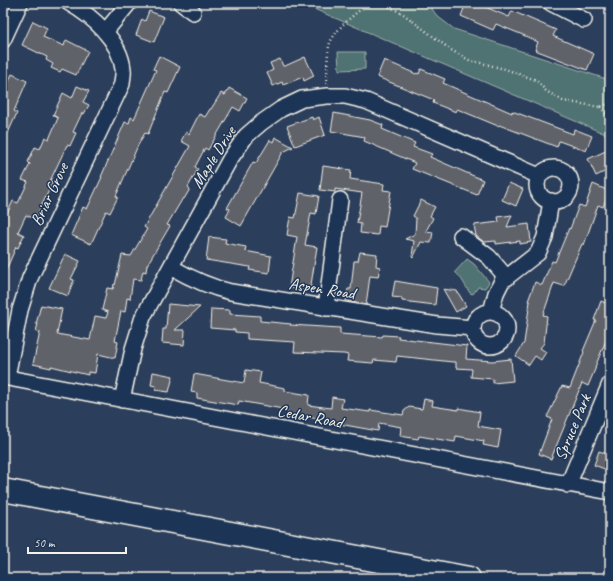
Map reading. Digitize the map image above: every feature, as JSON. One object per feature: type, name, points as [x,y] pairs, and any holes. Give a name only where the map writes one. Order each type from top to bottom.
[{"type":"highway","points":[[3,490],[469,578]]},
{"type":"street","points":[[3,40],[20,3]]},
{"type":"street","name":"Briar Grove","points":[[5,377],[20,310],[30,278],[122,84],[124,70],[120,56],[105,32],[91,17],[69,3]]},
{"type":"street","points":[[105,32],[129,3]]},
{"type":"street","points":[[181,3],[193,12]]},
{"type":"street","points":[[551,3],[584,20]]},
{"type":"street","name":"Maple Drive","points":[[122,400],[133,349],[142,317],[230,159],[246,136],[281,109],[302,99],[327,96],[345,96],[366,101],[539,176]]},
{"type":"street","points":[[548,168],[560,169],[565,172],[569,177],[570,183],[567,194],[563,199],[552,202],[544,198],[538,192],[537,184],[539,176],[548,168]]},
{"type":"street","points":[[326,308],[340,200]]},
{"type":"street","points":[[491,312],[496,292],[502,281],[538,253],[545,237],[552,202]]},
{"type":"street","points":[[461,236],[489,258],[506,278]]},
{"type":"street","name":"Aspen Road","points":[[171,267],[212,288],[231,292],[437,325],[473,328]]},
{"type":"street","points":[[491,312],[497,313],[505,321],[507,332],[501,342],[491,346],[485,345],[476,339],[473,328],[475,321],[479,316],[484,313],[491,312]]},
{"type":"street","name":"Cedar Road","points":[[5,377],[610,492]]},
{"type":"street","name":"Spruce Park","points":[[568,484],[610,384]]},
{"type":"path","points":[[327,96],[329,44],[336,32],[344,23],[369,3]]},
{"type":"path","points":[[382,3],[402,13],[450,50],[469,60],[505,69],[536,80],[546,91],[563,101],[600,107],[610,103]]},
{"type":"path","points":[[600,107],[610,118]]},
{"type":"green space","points":[[300,3],[428,3],[437,16],[454,29],[603,78],[610,78],[610,136]]},
{"type":"green space","points":[[338,52],[365,52],[365,69],[339,70]]},
{"type":"green space","points":[[467,259],[474,264],[489,282],[485,288],[478,287],[473,294],[470,293],[462,279],[455,272]]},
{"type":"building","points":[[466,3],[476,3],[509,17],[512,11],[556,30],[553,36],[594,54],[587,70],[535,50],[538,42],[523,35],[496,24],[493,30],[461,16]]},
{"type":"building","points":[[149,11],[164,17],[154,42],[136,35],[142,19],[145,21]]},
{"type":"building","points":[[33,21],[47,28],[43,37],[64,46],[66,40],[88,51],[76,75],[62,69],[60,72],[51,68],[53,64],[46,60],[47,57],[22,45]]},
{"type":"building","points":[[159,56],[180,67],[168,93],[165,92],[148,134],[145,133],[139,143],[116,196],[118,197],[110,213],[106,211],[91,244],[71,235],[83,207],[87,209],[125,122],[129,123],[131,117],[134,119],[156,70],[153,69]]},
{"type":"building","points":[[305,57],[314,76],[304,81],[303,77],[283,85],[282,82],[273,86],[267,73],[273,70],[270,63],[280,59],[283,66],[285,66]]},
{"type":"building","points":[[384,60],[416,74],[419,74],[421,69],[445,79],[443,83],[512,113],[512,111],[573,134],[574,129],[592,136],[586,151],[559,141],[557,147],[499,125],[498,126],[457,109],[456,112],[433,103],[434,100],[377,77]]},
{"type":"building","points":[[12,74],[27,81],[14,111],[17,113],[3,144],[3,95]]},
{"type":"building","points":[[77,86],[89,91],[83,102],[89,105],[84,114],[82,113],[73,132],[76,133],[70,146],[67,145],[50,181],[53,182],[35,219],[26,215],[18,232],[24,235],[18,248],[16,247],[3,277],[3,222],[13,201],[18,203],[28,182],[22,180],[30,164],[28,162],[35,147],[40,149],[45,137],[49,139],[58,118],[53,115],[63,93],[72,98]]},
{"type":"building","points":[[229,88],[247,98],[240,111],[233,107],[208,150],[205,148],[195,167],[198,169],[188,187],[190,189],[167,225],[170,226],[147,265],[146,272],[143,271],[141,280],[133,279],[130,299],[127,298],[125,312],[121,311],[115,341],[118,342],[115,358],[98,354],[95,373],[88,372],[88,375],[51,366],[51,368],[33,364],[40,332],[36,331],[38,324],[36,324],[41,305],[62,309],[57,334],[90,340],[95,316],[106,318],[108,312],[102,310],[107,288],[113,289],[122,255],[131,256],[147,229],[144,227],[190,146],[181,141],[186,132],[189,134],[199,114],[205,117],[221,93],[225,95]]},
{"type":"building","points":[[334,113],[370,120],[383,125],[382,129],[415,143],[413,147],[432,154],[430,157],[483,180],[477,195],[412,169],[415,163],[364,141],[365,137],[331,131]]},
{"type":"building","points":[[312,117],[313,120],[319,117],[325,135],[295,146],[287,126]]},
{"type":"building","points":[[275,137],[293,147],[283,152],[241,226],[226,217],[230,209],[227,208],[253,162],[256,163],[270,140],[273,142]]},
{"type":"building","points":[[610,149],[610,169],[596,176],[588,159]]},
{"type":"building","points":[[323,166],[351,170],[350,179],[384,184],[383,190],[391,191],[385,227],[379,226],[378,235],[360,233],[361,224],[357,223],[362,193],[335,189],[335,192],[320,190]]},
{"type":"building","points":[[509,183],[523,189],[516,206],[502,200]]},
{"type":"building","points":[[593,184],[609,191],[603,207],[598,205],[584,245],[582,244],[564,286],[554,283],[543,315],[547,316],[544,343],[540,348],[546,352],[541,360],[535,356],[529,365],[516,356],[524,343],[530,301],[528,301],[535,282],[542,285],[552,261],[555,262],[579,205],[585,207]]},
{"type":"building","points":[[300,193],[319,196],[316,214],[311,213],[305,245],[317,247],[310,291],[289,288],[297,237],[287,235],[290,217],[295,218]]},
{"type":"building","points":[[421,200],[435,207],[430,216],[433,218],[426,231],[433,232],[431,243],[421,242],[413,258],[414,241],[405,239],[415,234],[416,218],[413,216]]},
{"type":"building","points":[[512,215],[507,227],[529,224],[531,242],[520,244],[520,241],[496,244],[496,241],[484,242],[476,236],[474,225],[499,222],[498,217]]},
{"type":"building","points":[[209,237],[226,239],[225,243],[246,247],[245,251],[271,256],[269,273],[249,270],[250,267],[206,260]]},
{"type":"building","points":[[360,252],[377,254],[376,266],[380,267],[378,277],[370,276],[366,305],[346,301],[348,289],[351,289],[354,261],[358,261]]},
{"type":"building","points":[[65,254],[80,261],[71,279],[74,280],[68,296],[49,288]]},
{"type":"building","points":[[395,281],[437,288],[435,305],[402,301],[402,298],[392,297]]},
{"type":"building","points":[[443,289],[457,291],[466,306],[456,312]]},
{"type":"building","points":[[601,301],[610,305],[610,331],[588,386],[582,383],[551,459],[539,454],[552,419],[547,417],[562,386],[570,388],[596,320],[594,320]]},
{"type":"building","points":[[168,304],[200,307],[175,330],[185,330],[184,345],[162,343],[163,329],[166,329]]},
{"type":"building","points":[[211,309],[230,310],[230,314],[260,316],[260,321],[291,324],[290,325],[340,328],[340,334],[382,337],[383,335],[399,336],[398,338],[467,346],[466,359],[492,361],[511,359],[513,381],[493,383],[493,379],[471,377],[472,369],[456,368],[456,362],[397,356],[396,362],[374,360],[373,363],[347,361],[348,355],[344,354],[294,352],[295,342],[247,339],[247,333],[235,332],[235,330],[210,328]]},
{"type":"building","points":[[246,370],[261,372],[259,383],[285,388],[285,391],[309,395],[308,405],[331,408],[332,397],[343,399],[341,408],[370,412],[370,410],[403,415],[404,411],[409,407],[422,409],[424,399],[433,401],[432,406],[458,410],[458,408],[480,412],[478,426],[501,430],[498,448],[483,445],[484,441],[456,436],[455,442],[419,436],[418,439],[400,436],[401,427],[379,423],[378,431],[328,422],[329,420],[288,415],[288,412],[283,411],[283,409],[239,401],[238,405],[197,398],[197,393],[191,392],[194,374],[244,383]]},
{"type":"building","points":[[153,372],[173,376],[169,392],[155,390],[156,386],[151,385]]},
{"type":"building","points":[[599,451],[610,455],[610,471],[594,465]]}]
